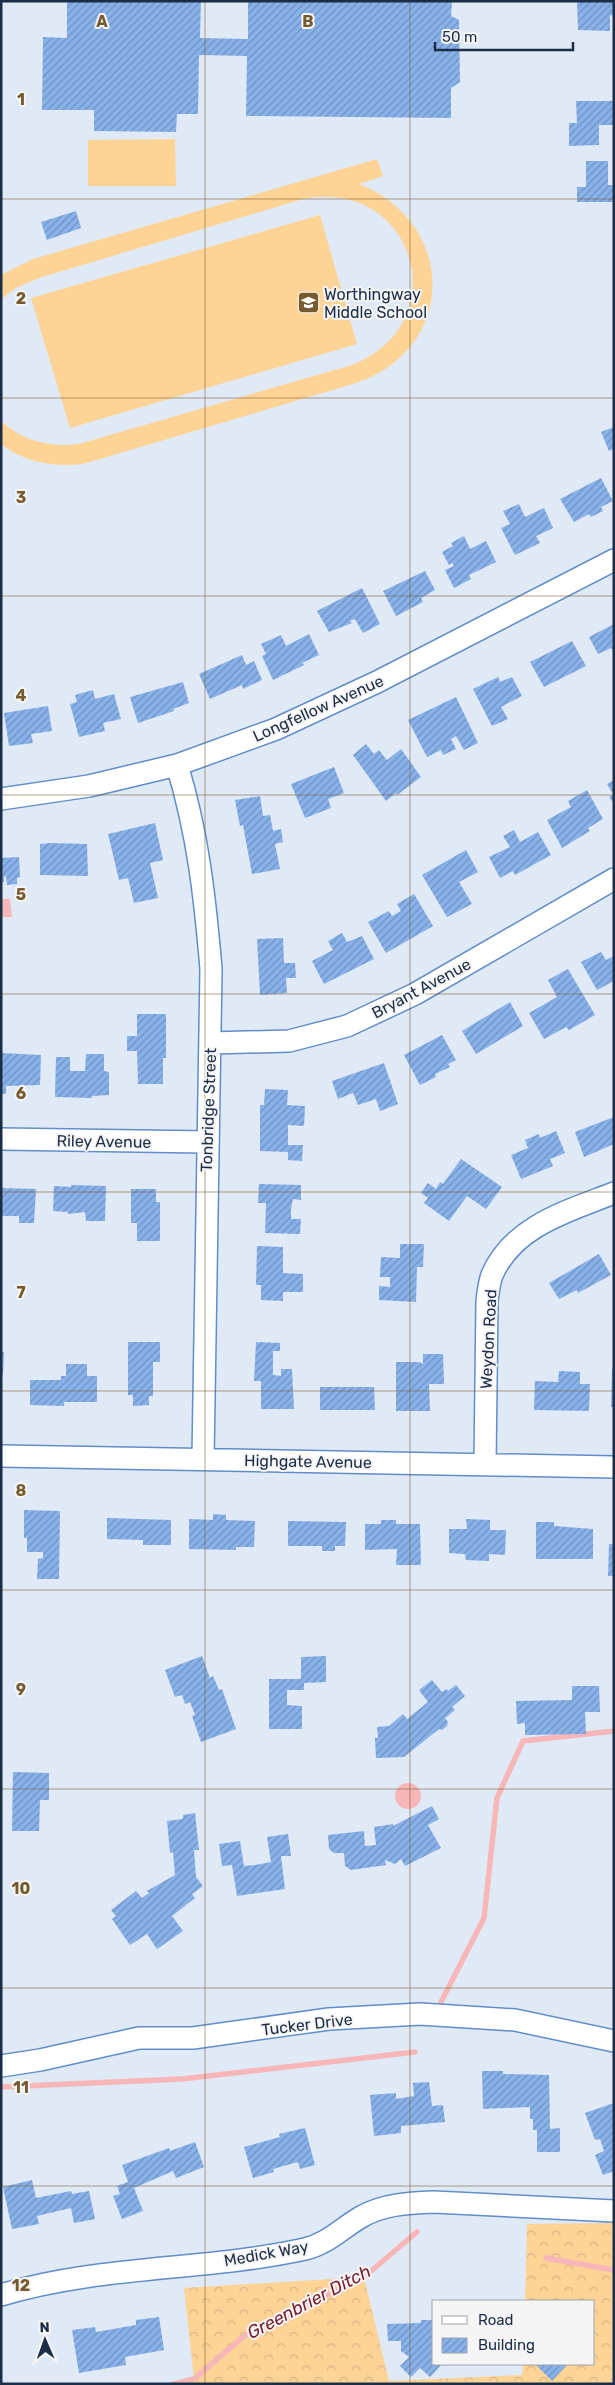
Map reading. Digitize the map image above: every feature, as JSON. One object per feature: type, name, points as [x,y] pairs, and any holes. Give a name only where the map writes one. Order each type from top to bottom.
[{"type":"street","name":"Longfellow Avenue","points":[[1,799],[89,786],[177,765],[276,729],[369,686],[614,560]]},
{"type":"street","name":"Tonbridge Street","points":[[177,765],[191,811],[204,889],[211,969],[203,1459]]},
{"type":"street","name":"Bryant Avenue","points":[[211,1043],[289,1041],[347,1026],[414,994],[614,879]]},
{"type":"street","name":"Riley Avenue","points":[[1,1139],[207,1142]]},
{"type":"street","name":"Weydon Road","points":[[485,1464],[487,1301],[492,1276],[506,1252],[525,1234],[548,1220],[614,1193]]},
{"type":"street","name":"Highgate Avenue","points":[[1,1456],[614,1467]]},
{"type":"street","name":"Tucker Drive","points":[[1,2066],[40,2060],[139,2038],[193,2038],[329,2019],[420,2014],[515,2020],[614,2041]]},
{"type":"street","name":"Medick Way","points":[[1,2295],[30,2286],[88,2276],[268,2256],[308,2248],[337,2235],[361,2217],[382,2208],[406,2203],[434,2202],[614,2211]]},
{"type":"green space","points":[[175,139],[176,186],[88,186],[88,140]]},
{"type":"green space","points":[[377,159],[383,176],[359,184],[391,202],[414,227],[428,255],[432,285],[428,315],[413,343],[389,366],[356,383],[83,464],[61,465],[40,462],[20,456],[1,444],[1,421],[18,434],[47,444],[79,444],[352,365],[385,345],[405,318],[413,288],[409,258],[396,231],[373,210],[342,198],[303,199],[39,278],[16,288],[1,299],[1,275],[33,259]]},
{"type":"green space","points":[[320,215],[357,344],[70,428],[31,298]]},
{"type":"green space","points":[[614,2223],[614,2384],[174,2384],[194,2379],[184,2288],[364,2277],[389,2381],[522,2375],[523,2365],[595,2365],[595,2300],[525,2300],[527,2224]]},
{"type":"shaded area","points":[[1,899],[10,899],[12,917],[1,917]]},
{"type":"shaded area","points":[[408,1783],[417,1787],[421,1796],[417,1805],[408,1809],[399,1805],[395,1796],[399,1787]]},
{"type":"building","points":[[67,1],[201,1],[200,38],[248,39],[248,1],[452,1],[451,16],[459,20],[460,82],[451,88],[451,118],[246,116],[247,56],[199,55],[198,114],[177,114],[176,132],[94,131],[94,110],[42,110],[43,37],[67,38]]},
{"type":"building","points":[[577,1],[614,1],[614,16],[610,15],[610,31],[578,30]]},
{"type":"building","points":[[576,101],[614,101],[614,125],[599,125],[599,145],[569,146],[569,123],[577,123]]},
{"type":"building","points":[[586,161],[608,161],[608,185],[614,185],[614,202],[577,202],[577,187],[586,187]]},
{"type":"building","points":[[76,211],[81,228],[47,240],[41,222]]},
{"type":"building","points":[[614,427],[614,449],[609,451],[601,432]]},
{"type":"building","points":[[601,478],[613,501],[601,507],[603,511],[591,517],[589,514],[574,522],[560,499]]},
{"type":"building","points":[[519,504],[525,517],[544,508],[553,528],[536,536],[540,543],[515,555],[501,528],[510,524],[503,511]]},
{"type":"building","points":[[464,536],[470,549],[486,541],[496,562],[469,575],[471,579],[454,588],[445,570],[454,566],[452,563],[449,565],[442,552],[453,546],[451,543]]},
{"type":"building","points":[[425,571],[435,590],[421,598],[423,602],[396,616],[383,591]]},
{"type":"building","points":[[362,588],[380,624],[363,633],[355,619],[350,621],[352,623],[329,632],[317,611]]},
{"type":"building","points":[[614,624],[614,652],[611,648],[598,654],[589,637]]},
{"type":"building","points":[[309,634],[319,655],[302,663],[304,665],[273,680],[262,656],[266,654],[261,644],[281,635],[286,646]]},
{"type":"building","points":[[572,641],[586,666],[544,687],[530,662]]},
{"type":"building","points":[[242,655],[246,665],[254,661],[262,680],[243,689],[242,685],[210,699],[199,674]]},
{"type":"building","points":[[498,677],[500,682],[512,677],[522,696],[501,707],[508,719],[492,726],[473,689]]},
{"type":"building","points":[[183,682],[189,703],[173,709],[174,711],[138,723],[130,697]]},
{"type":"building","points":[[93,690],[95,699],[114,694],[121,719],[103,723],[105,731],[79,737],[70,704],[77,702],[75,695]]},
{"type":"building","points":[[456,697],[478,743],[464,750],[456,736],[451,739],[456,749],[443,755],[441,750],[427,757],[408,720]]},
{"type":"building","points":[[48,706],[52,731],[31,734],[33,743],[9,746],[4,713]]},
{"type":"building","points":[[366,744],[374,754],[379,750],[387,760],[401,749],[421,777],[386,801],[353,755]]},
{"type":"building","points":[[334,767],[344,793],[328,799],[331,808],[305,818],[291,784]]},
{"type":"building","points":[[614,780],[614,804],[609,797],[613,794],[607,784]]},
{"type":"building","points":[[587,790],[603,819],[588,828],[590,831],[562,848],[547,820],[571,807],[568,801]]},
{"type":"building","points":[[260,796],[263,816],[270,815],[273,831],[281,829],[283,842],[275,844],[280,869],[252,874],[243,825],[240,826],[235,800]]},
{"type":"building","points":[[155,823],[163,860],[150,863],[158,898],[134,903],[128,878],[119,880],[108,834]]},
{"type":"building","points":[[514,830],[520,842],[538,832],[551,855],[515,875],[513,871],[500,878],[489,857],[510,847],[503,836]]},
{"type":"building","points":[[40,844],[87,844],[88,876],[40,875]]},
{"type":"building","points":[[466,850],[478,872],[459,882],[472,904],[447,917],[422,875]]},
{"type":"building","points":[[19,857],[20,877],[17,878],[17,884],[7,885],[6,876],[4,877],[4,882],[1,882],[1,858]]},
{"type":"building","points":[[414,894],[433,926],[386,953],[368,922],[389,911],[392,916],[401,911],[397,904]]},
{"type":"building","points":[[342,933],[347,942],[362,936],[374,959],[324,984],[312,961],[333,950],[328,941]]},
{"type":"building","points":[[283,938],[284,963],[295,963],[296,978],[286,978],[287,993],[260,995],[257,939]]},
{"type":"building","points":[[601,952],[606,960],[614,956],[614,981],[597,990],[581,962]]},
{"type":"building","points":[[568,969],[595,1015],[569,1030],[566,1027],[544,1039],[529,1013],[557,997],[548,980]]},
{"type":"building","points":[[510,1002],[523,1026],[476,1054],[462,1031]]},
{"type":"building","points":[[137,1014],[166,1014],[166,1058],[163,1058],[163,1084],[138,1084],[137,1051],[127,1051],[127,1036],[137,1036]]},
{"type":"building","points":[[442,1035],[456,1060],[448,1064],[450,1067],[435,1074],[436,1077],[420,1085],[404,1055]]},
{"type":"building","points":[[1,1053],[41,1055],[40,1085],[6,1086],[6,1094],[1,1094]]},
{"type":"building","points":[[86,1054],[104,1054],[104,1071],[109,1072],[109,1095],[92,1096],[92,1098],[55,1097],[56,1057],[70,1057],[70,1071],[85,1071]]},
{"type":"building","points":[[384,1063],[398,1104],[380,1111],[376,1099],[358,1105],[353,1093],[338,1099],[332,1081]]},
{"type":"building","points":[[265,1089],[288,1090],[287,1105],[305,1106],[304,1126],[288,1125],[288,1145],[303,1145],[302,1161],[288,1160],[288,1152],[260,1151],[260,1105],[264,1105]]},
{"type":"building","points":[[614,1117],[614,1144],[584,1157],[575,1132]]},
{"type":"building","points":[[556,1131],[565,1153],[550,1159],[553,1166],[521,1179],[511,1155],[528,1148],[525,1140],[539,1134],[540,1138]]},
{"type":"building","points":[[461,1159],[502,1187],[486,1209],[467,1196],[449,1221],[424,1203],[428,1198],[421,1193],[428,1183],[436,1189],[440,1182],[443,1184]]},
{"type":"building","points":[[259,1184],[301,1185],[301,1200],[293,1199],[291,1209],[291,1219],[301,1219],[300,1234],[265,1233],[266,1203],[258,1203]]},
{"type":"building","points":[[71,1185],[106,1186],[105,1221],[86,1221],[85,1212],[68,1214],[68,1212],[53,1211],[54,1186],[71,1187]]},
{"type":"building","points":[[1,1188],[36,1189],[34,1223],[19,1223],[19,1216],[1,1216]]},
{"type":"building","points":[[131,1189],[156,1189],[156,1202],[160,1202],[160,1241],[137,1241],[137,1223],[131,1223]]},
{"type":"building","points":[[400,1244],[424,1244],[423,1267],[417,1267],[416,1302],[379,1300],[379,1286],[390,1287],[390,1277],[380,1277],[381,1257],[400,1258]]},
{"type":"building","points":[[257,1246],[283,1247],[283,1273],[303,1274],[303,1292],[283,1292],[283,1301],[261,1300],[261,1285],[256,1285]]},
{"type":"building","points":[[599,1254],[611,1275],[578,1293],[577,1290],[559,1299],[549,1283]]},
{"type":"building","points":[[128,1342],[160,1342],[160,1362],[153,1362],[153,1396],[149,1396],[149,1405],[133,1406],[133,1395],[128,1395]]},
{"type":"building","points":[[256,1342],[280,1343],[280,1351],[273,1351],[273,1375],[281,1376],[281,1369],[292,1369],[294,1409],[261,1409],[261,1381],[254,1381]]},
{"type":"building","points":[[1,1352],[4,1352],[3,1375],[1,1375]]},
{"type":"building","points":[[423,1354],[443,1354],[444,1384],[429,1384],[430,1411],[396,1411],[396,1362],[419,1362],[423,1364]]},
{"type":"building","points":[[66,1364],[87,1364],[87,1376],[97,1376],[97,1402],[64,1402],[64,1406],[30,1405],[30,1380],[61,1380],[61,1376],[66,1376]]},
{"type":"building","points":[[612,1368],[614,1368],[614,1407],[611,1407]]},
{"type":"building","points":[[559,1371],[580,1372],[580,1384],[590,1384],[589,1411],[534,1410],[535,1381],[558,1382]]},
{"type":"building","points":[[320,1387],[374,1387],[375,1410],[320,1410]]},
{"type":"building","points":[[24,1510],[60,1511],[59,1579],[37,1579],[38,1559],[43,1558],[43,1552],[27,1552],[27,1538],[24,1538]]},
{"type":"building","points":[[213,1514],[226,1515],[226,1520],[255,1521],[254,1547],[236,1547],[236,1550],[189,1549],[189,1519],[213,1520]]},
{"type":"building","points":[[107,1518],[171,1520],[171,1545],[143,1545],[143,1540],[107,1539]]},
{"type":"building","points":[[466,1519],[490,1520],[490,1530],[506,1530],[505,1555],[489,1554],[489,1561],[466,1560],[465,1554],[449,1553],[449,1529],[467,1529]]},
{"type":"building","points":[[381,1520],[396,1520],[396,1524],[420,1524],[421,1565],[396,1565],[397,1549],[365,1550],[365,1524],[381,1524]]},
{"type":"building","points":[[288,1521],[346,1522],[345,1546],[335,1546],[335,1551],[322,1551],[322,1546],[288,1546]]},
{"type":"building","points":[[536,1522],[554,1522],[554,1526],[593,1529],[593,1559],[536,1559]]},
{"type":"building","points":[[609,1544],[614,1544],[614,1576],[608,1576]]},
{"type":"building","points":[[202,1656],[210,1678],[213,1676],[219,1690],[222,1689],[236,1729],[201,1742],[192,1716],[195,1715],[190,1702],[185,1704],[182,1695],[175,1697],[165,1670]]},
{"type":"building","points":[[326,1656],[326,1682],[304,1683],[304,1690],[287,1690],[287,1705],[302,1706],[302,1729],[269,1729],[269,1679],[301,1679],[301,1657]]},
{"type":"building","points":[[432,1680],[442,1692],[446,1689],[448,1691],[456,1685],[465,1696],[452,1707],[455,1710],[445,1718],[448,1722],[447,1726],[442,1730],[439,1729],[404,1757],[376,1758],[375,1738],[378,1738],[377,1727],[389,1726],[403,1714],[407,1719],[428,1702],[419,1690]]},
{"type":"building","points":[[572,1686],[599,1686],[600,1712],[585,1712],[586,1734],[525,1735],[525,1723],[517,1724],[516,1701],[572,1700]]},
{"type":"building","points":[[13,1772],[49,1773],[49,1800],[40,1800],[39,1831],[12,1831]]},
{"type":"building","points":[[432,1806],[439,1819],[428,1825],[441,1848],[405,1866],[401,1859],[395,1864],[385,1860],[386,1865],[351,1870],[345,1866],[344,1853],[334,1853],[329,1849],[328,1835],[364,1831],[365,1846],[376,1845],[374,1827],[393,1824],[393,1826]]},
{"type":"building","points":[[195,1813],[199,1850],[194,1850],[196,1877],[203,1886],[192,1894],[195,1898],[172,1916],[183,1931],[157,1949],[147,1934],[130,1945],[112,1919],[116,1916],[111,1910],[136,1891],[142,1898],[149,1893],[147,1891],[175,1875],[173,1852],[170,1853],[167,1821],[183,1819],[183,1815]]},
{"type":"building","points":[[288,1834],[291,1856],[281,1856],[285,1889],[237,1896],[232,1865],[222,1866],[219,1844],[240,1841],[244,1866],[255,1865],[271,1862],[267,1837]]},
{"type":"building","points":[[482,2071],[503,2071],[503,2074],[549,2075],[550,2129],[560,2128],[560,2152],[537,2152],[537,2130],[533,2130],[533,2119],[530,2119],[530,2107],[483,2109]]},
{"type":"building","points":[[429,2082],[432,2106],[443,2105],[445,2122],[401,2126],[401,2133],[374,2136],[370,2095],[396,2093],[396,2099],[414,2096],[413,2083]]},
{"type":"building","points":[[614,2103],[614,2171],[603,2175],[595,2155],[604,2151],[600,2139],[595,2140],[585,2113]]},
{"type":"building","points":[[305,2128],[315,2165],[300,2169],[298,2162],[273,2169],[274,2172],[253,2178],[244,2147],[280,2137],[279,2134]]},
{"type":"building","points":[[195,2142],[204,2167],[176,2178],[173,2171],[134,2188],[143,2211],[122,2219],[113,2196],[120,2194],[117,2186],[128,2182],[122,2165],[169,2148],[170,2151]]},
{"type":"building","points":[[32,2180],[36,2198],[71,2191],[72,2194],[89,2191],[95,2219],[74,2223],[71,2208],[37,2216],[39,2224],[12,2229],[3,2187]]},
{"type":"building","points":[[159,2317],[164,2350],[125,2357],[126,2365],[79,2373],[72,2330],[95,2327],[96,2332],[136,2325],[136,2320]]},
{"type":"building","points":[[421,2320],[432,2320],[432,2365],[441,2365],[430,2377],[420,2368],[411,2377],[400,2366],[409,2357],[401,2351],[401,2341],[388,2341],[387,2324],[421,2323]]},
{"type":"building","points":[[536,2365],[567,2365],[552,2381]]},
{"type":"waterway","name":"Greenbrier Ditch","points":[[439,2006],[484,1918],[497,1798],[523,1741],[614,1731]]},
{"type":"waterway","points":[[1,2087],[182,2079],[415,2052]]},
{"type":"waterway","name":"Greenbrier Ditch","points":[[174,2384],[194,2379],[244,2336],[364,2277],[417,2232]]},
{"type":"waterway","points":[[546,2258],[614,2270]]},
{"type":"place","name":"Worthingway Middle School","points":[[308,303]]}]
